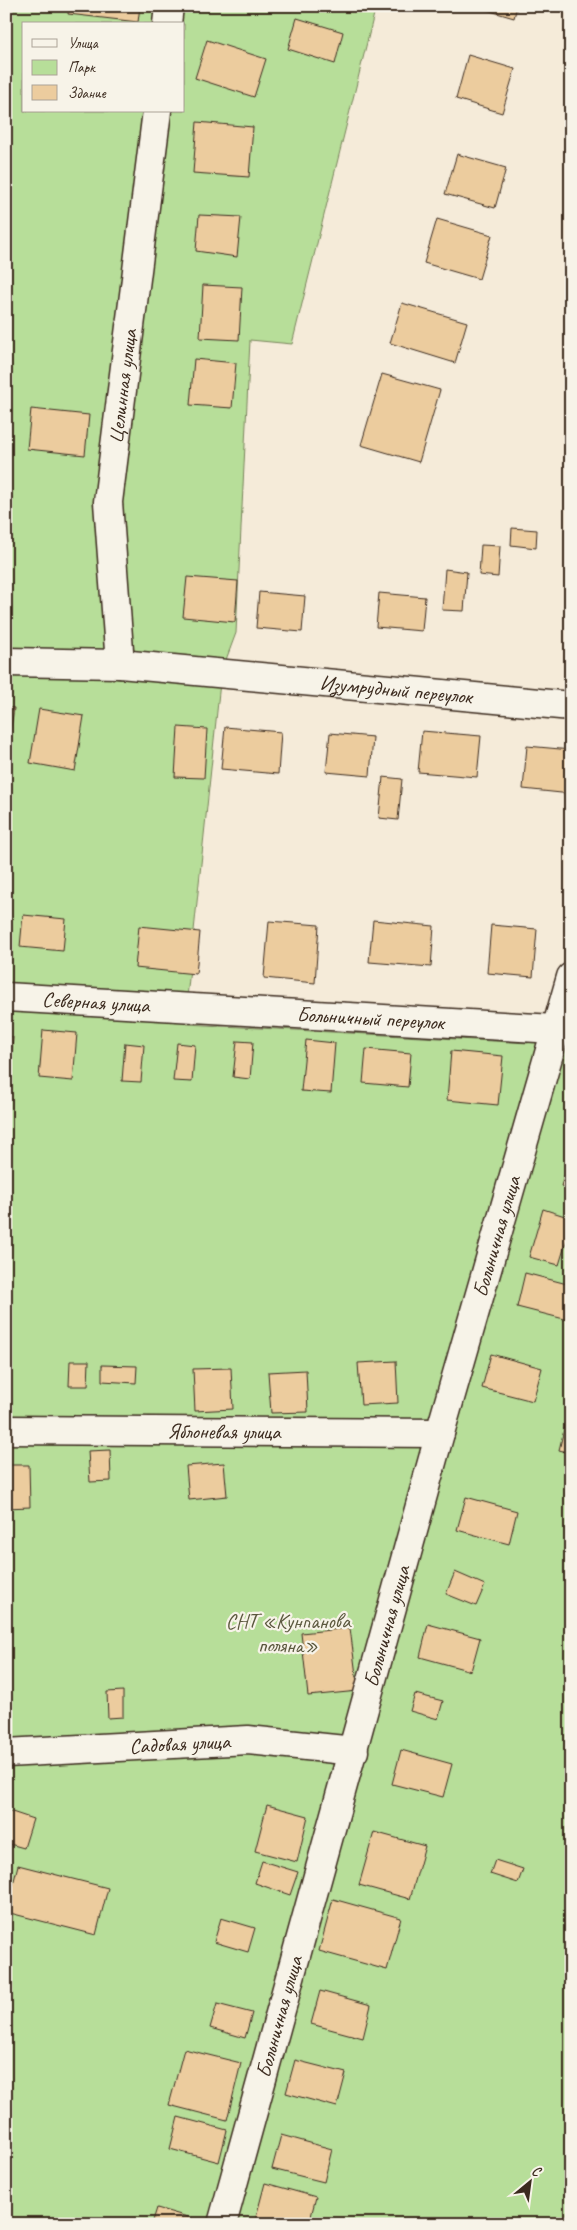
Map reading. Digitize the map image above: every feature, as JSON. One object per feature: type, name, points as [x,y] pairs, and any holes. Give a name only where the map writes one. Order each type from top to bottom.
[{"type":"street","points":[[167,22],[169,6]]},
{"type":"street","name":"Целинная улица","points":[[120,664],[108,502],[157,112]]},
{"type":"street","points":[[6,662],[120,664]]},
{"type":"street","name":"Изумрудный переулок","points":[[120,664],[571,706]]},
{"type":"street","name":"Больничная улица","points":[[222,2224],[440,1433],[571,977]]},
{"type":"street","name":"Северная улица","points":[[6,997],[186,1007]]},
{"type":"street","name":"Больничный переулок","points":[[186,1007],[555,1029]]},
{"type":"street","name":"Яблоневая улица","points":[[6,1430],[440,1433]]},
{"type":"street","name":"Садовая улица","points":[[6,1753],[248,1740],[354,1750]]},
{"type":"green space","name":"СНТ «Кунпанова поляна»","points":[[6,6],[376,6],[292,344],[250,340],[236,633],[221,673],[186,1007],[187,1024],[528,1043],[555,1029],[571,1031],[571,2224],[6,2224]]},
{"type":"building","points":[[69,6],[140,6],[138,22],[68,14]]},
{"type":"building","points":[[473,6],[517,6],[514,18]]},
{"type":"building","points":[[297,18],[343,32],[335,64],[288,49]]},
{"type":"building","points":[[207,40],[266,59],[254,97],[195,78]]},
{"type":"building","points":[[468,55],[515,69],[502,113],[456,99]]},
{"type":"building","points":[[197,122],[253,127],[249,177],[193,173]]},
{"type":"building","points":[[457,154],[506,168],[495,208],[445,194]]},
{"type":"building","points":[[199,215],[241,217],[237,257],[196,251]]},
{"type":"building","points":[[437,219],[492,235],[479,279],[424,263]]},
{"type":"building","points":[[203,285],[242,287],[239,340],[200,338]]},
{"type":"building","points":[[402,303],[467,322],[455,363],[390,343]]},
{"type":"building","points":[[194,359],[236,363],[232,408],[190,405]]},
{"type":"building","points":[[382,374],[440,390],[419,462],[361,445]]},
{"type":"building","points":[[31,409],[89,415],[85,455],[27,449]]},
{"type":"building","points":[[512,528],[537,530],[536,548],[511,545]]},
{"type":"building","points":[[481,545],[500,546],[498,577],[479,575]]},
{"type":"building","points":[[445,569],[467,572],[464,611],[442,610]]},
{"type":"building","points":[[187,577],[238,581],[235,622],[183,617]]},
{"type":"building","points":[[259,592],[305,596],[302,632],[256,628]]},
{"type":"building","points":[[379,593],[425,597],[422,631],[376,627]]},
{"type":"building","points":[[6,707],[14,708],[6,759]]},
{"type":"building","points":[[39,709],[84,716],[75,771],[30,763]]},
{"type":"building","points":[[178,727],[207,729],[204,778],[175,777]]},
{"type":"building","points":[[225,727],[281,732],[278,774],[221,769]]},
{"type":"building","points":[[422,731],[481,736],[477,777],[418,772]]},
{"type":"building","points":[[330,733],[373,737],[370,776],[326,772]]},
{"type":"building","points":[[527,746],[571,750],[571,794],[523,789]]},
{"type":"building","points":[[383,777],[402,779],[398,820],[379,818]]},
{"type":"building","points":[[23,915],[66,919],[63,951],[20,947]]},
{"type":"building","points":[[373,920],[434,926],[431,967],[369,962]]},
{"type":"building","points":[[269,921],[319,925],[315,983],[264,978]]},
{"type":"building","points":[[491,925],[537,929],[533,977],[487,973]]},
{"type":"building","points":[[139,926],[200,932],[196,974],[135,968]]},
{"type":"building","points":[[43,1030],[77,1033],[73,1081],[39,1078]]},
{"type":"building","points":[[6,1036],[13,1037],[10,1074],[6,1074]]},
{"type":"building","points":[[306,1040],[335,1043],[331,1093],[301,1091]]},
{"type":"building","points":[[237,1041],[253,1042],[250,1079],[233,1077]]},
{"type":"building","points":[[125,1043],[144,1045],[141,1082],[122,1081]]},
{"type":"building","points":[[177,1043],[195,1045],[192,1082],[173,1081]]},
{"type":"building","points":[[366,1049],[411,1053],[408,1087],[363,1083]]},
{"type":"building","points":[[451,1051],[503,1056],[498,1105],[447,1100]]},
{"type":"building","points":[[571,1154],[571,1189],[561,1186]]},
{"type":"building","points":[[543,1209],[571,1218],[571,1226],[559,1265],[529,1257]]},
{"type":"building","points":[[525,1273],[571,1285],[571,1309],[568,1320],[517,1307]]},
{"type":"building","points":[[491,1354],[542,1368],[533,1401],[482,1388]]},
{"type":"building","points":[[70,1361],[89,1361],[88,1386],[69,1386]]},
{"type":"building","points":[[396,1361],[398,1403],[361,1405],[358,1363]]},
{"type":"building","points":[[102,1365],[137,1366],[136,1383],[102,1381]]},
{"type":"building","points":[[231,1368],[233,1409],[195,1411],[193,1369]]},
{"type":"building","points":[[306,1370],[308,1412],[271,1413],[268,1372]]},
{"type":"building","points":[[565,1426],[571,1428],[571,1453],[559,1450]]},
{"type":"building","points":[[110,1450],[111,1481],[90,1482],[88,1451]]},
{"type":"building","points":[[224,1463],[227,1496],[189,1500],[186,1466]]},
{"type":"building","points":[[6,1465],[29,1465],[30,1507],[6,1508]]},
{"type":"building","points":[[466,1497],[517,1511],[509,1544],[457,1530]]},
{"type":"building","points":[[455,1572],[485,1585],[476,1606],[446,1594]]},
{"type":"building","points":[[428,1624],[480,1638],[471,1671],[420,1657]]},
{"type":"building","points":[[350,1628],[358,1691],[308,1696],[301,1633]]},
{"type":"building","points":[[123,1691],[123,1717],[108,1718],[107,1692]]},
{"type":"building","points":[[415,1694],[443,1701],[438,1719],[410,1711]]},
{"type":"building","points":[[401,1750],[452,1764],[443,1797],[392,1784]]},
{"type":"building","points":[[267,1805],[308,1816],[297,1862],[255,1851]]},
{"type":"building","points":[[6,1810],[33,1819],[24,1848],[6,1843]]},
{"type":"building","points":[[374,1832],[425,1846],[410,1899],[359,1885]]},
{"type":"building","points":[[495,1860],[523,1869],[518,1883],[490,1874]]},
{"type":"building","points":[[262,1861],[298,1872],[290,1895],[255,1883]]},
{"type":"building","points":[[18,1865],[108,1888],[96,1935],[6,1912]]},
{"type":"building","points":[[333,1899],[401,1918],[387,1970],[319,1951]]},
{"type":"building","points":[[221,1918],[255,1928],[248,1952],[214,1942]]},
{"type":"building","points":[[320,1991],[371,2005],[363,2038],[311,2024]]},
{"type":"building","points":[[217,2004],[252,2013],[245,2038],[210,2028]]},
{"type":"building","points":[[184,2049],[241,2063],[227,2120],[169,2105]]},
{"type":"building","points":[[295,2060],[346,2073],[337,2107],[286,2093]]},
{"type":"building","points":[[178,2117],[227,2130],[219,2162],[170,2149]]},
{"type":"building","points":[[281,2135],[332,2149],[324,2182],[272,2169]]},
{"type":"building","points":[[265,2183],[316,2197],[309,2224],[283,2224],[256,2217]]},
{"type":"building","points":[[157,2208],[191,2218],[190,2224],[152,2224]]}]
